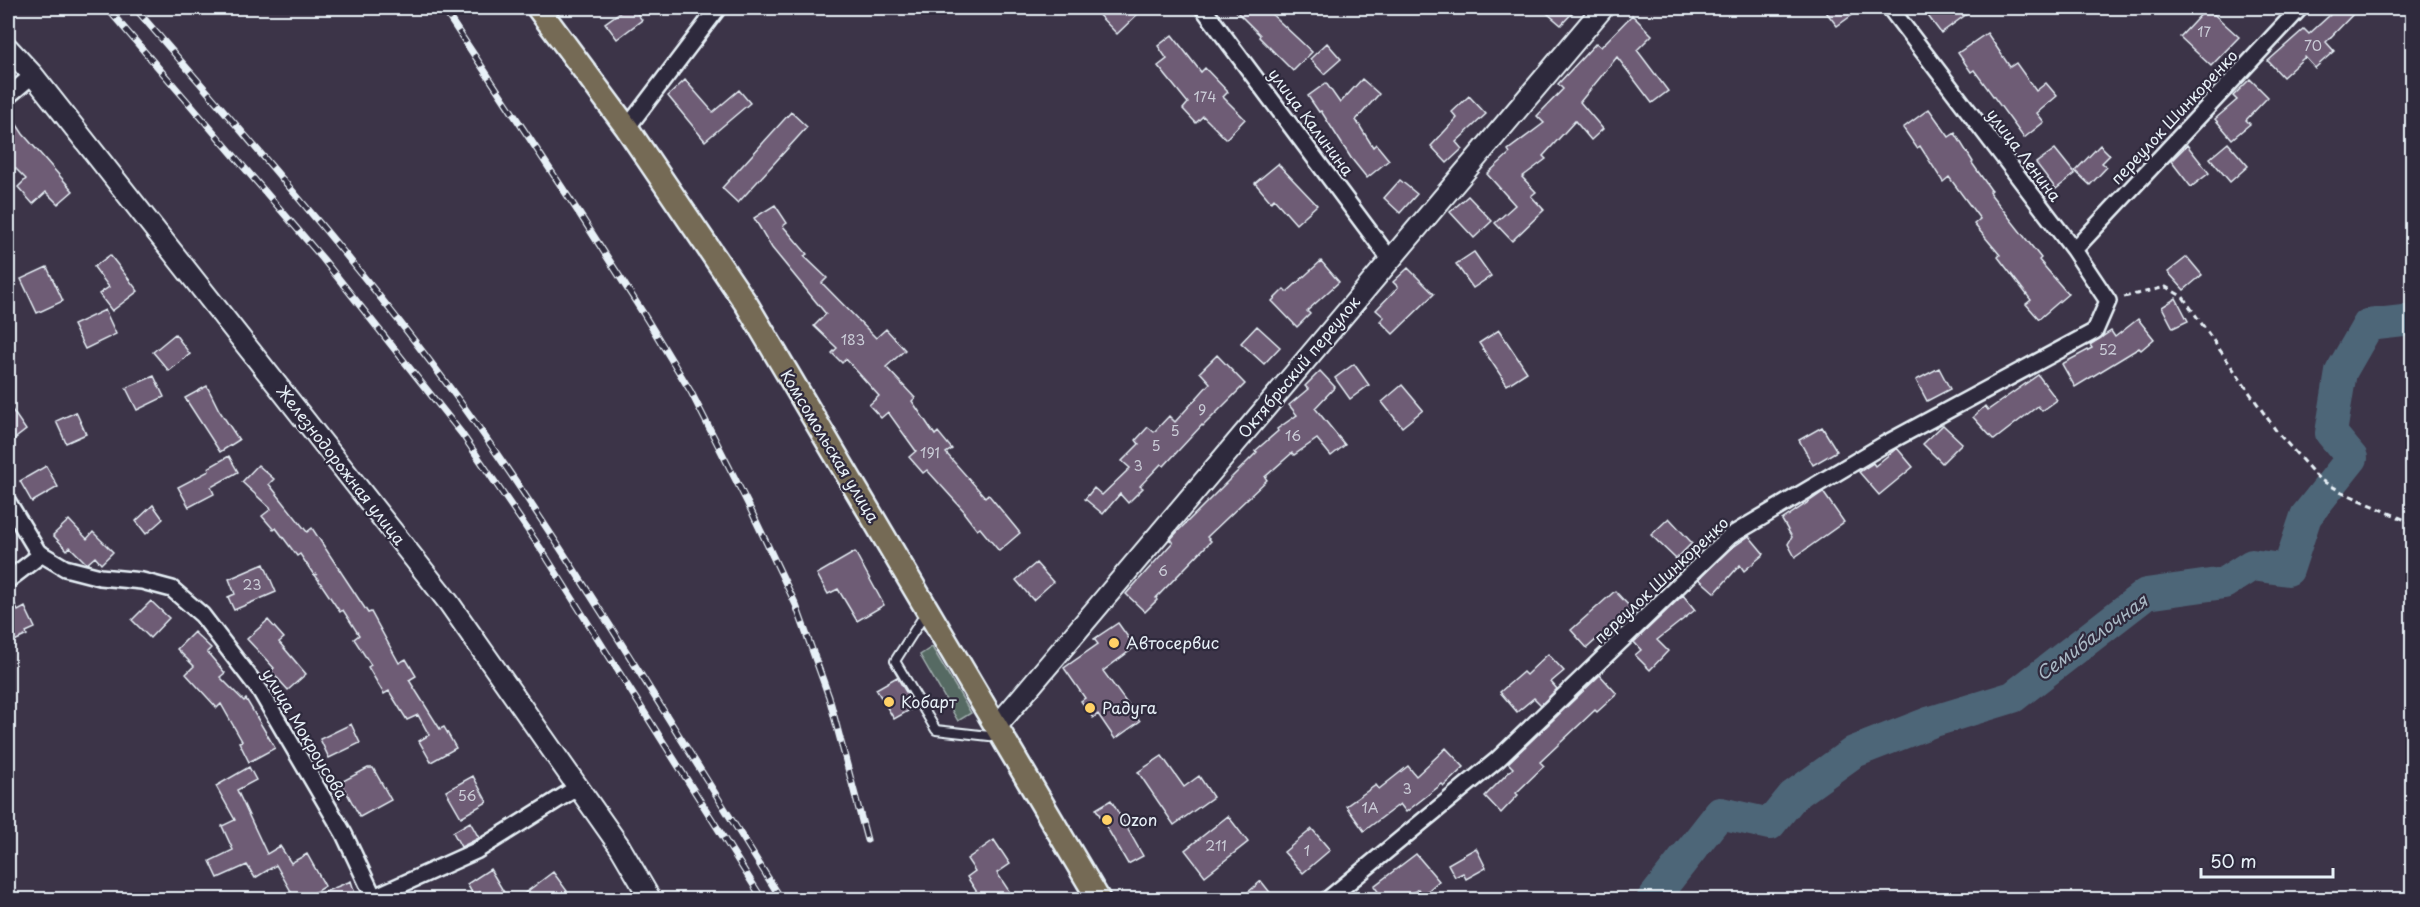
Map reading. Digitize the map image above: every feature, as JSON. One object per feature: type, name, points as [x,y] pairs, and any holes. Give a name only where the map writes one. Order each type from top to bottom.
[{"type":"main road","name":"Комсомольская улица","points":[[538,8],[627,128],[747,305],[1099,900]]},
{"type":"street","points":[[627,128],[718,8]]},
{"type":"street","name":"улица Калинина","points":[[1203,8],[1390,259]]},
{"type":"street","name":"Октябрьский переулок","points":[[1000,732],[1390,259],[1603,8]]},
{"type":"street","name":"улица Ленина","points":[[1890,8],[2074,250],[2108,301]]},
{"type":"street","name":"переулок Шинкоренко","points":[[2074,250],[2300,8]]},
{"type":"street","name":"Железнодорожная улица","points":[[8,48],[33,75],[449,603],[620,847],[651,900]]},
{"type":"street","points":[[8,96],[33,75]]},
{"type":"street","name":"переулок Шинкоренко","points":[[1327,900],[1497,760],[1730,536],[1885,444],[2096,331],[2108,301]]},
{"type":"street","name":"улица Мокроусова","points":[[8,502],[42,554],[65,568],[100,577],[142,580],[172,589],[201,615],[261,692],[344,834],[375,898]]},
{"type":"street","points":[[8,580],[42,554]]},
{"type":"street","points":[[375,898],[477,851],[578,787]]},
{"type":"lane","points":[[928,610],[895,661],[936,730],[1000,732]]},
{"type":"path","points":[[2108,301],[2166,287],[2183,297],[2277,432],[2319,479],[2342,492],[2412,523]]},
{"type":"green space","points":[[932,647],[971,713],[958,721],[920,655]]},
{"type":"building","points":[[626,8],[633,8],[642,20],[617,39],[605,23]]},
{"type":"building","points":[[1092,8],[1144,8],[1117,34]]},
{"type":"building","points":[[1233,8],[1265,8],[1312,52],[1293,71]]},
{"type":"building","points":[[1541,8],[1577,8],[1561,25]]},
{"type":"building","points":[[1823,8],[1862,8],[1837,26]]},
{"type":"building","points":[[1922,8],[1975,8],[1941,33]]},
{"type":"building","points":[[2207,8],[2239,37],[2211,66],[2180,37]]},
{"type":"building","points":[[2321,8],[2359,8],[2326,42],[2334,51],[2315,68],[2305,57],[2283,77],[2268,61],[2304,29],[2309,34],[2330,15]]},
{"type":"building","points":[[1632,15],[1652,35],[1637,50],[1668,91],[1652,103],[1617,57],[1580,102],[1603,129],[1591,140],[1575,121],[1543,156],[1546,159],[1522,177],[1536,192],[1531,196],[1544,210],[1512,241],[1495,223],[1515,205],[1487,174],[1510,153],[1508,150],[1544,123],[1537,116],[1563,89],[1558,84],[1596,43],[1601,47]]},
{"type":"building","points":[[1987,33],[2010,67],[2016,63],[2036,91],[2046,83],[2057,96],[2037,113],[2044,122],[2024,138],[1974,70],[1971,72],[1958,53]]},
{"type":"building","points":[[1172,35],[1201,72],[1205,68],[1228,92],[1223,97],[1245,119],[1226,139],[1203,116],[1196,123],[1183,109],[1188,103],[1158,66],[1167,59],[1158,46]]},
{"type":"building","points":[[1327,43],[1341,59],[1324,74],[1310,59]]},
{"type":"building","points":[[1362,79],[1379,94],[1356,120],[1373,147],[1376,144],[1389,160],[1367,178],[1308,96],[1326,83],[1340,103]]},
{"type":"building","points":[[2250,79],[2268,97],[2246,120],[2250,124],[2232,139],[2215,119],[2237,100],[2233,96]]},
{"type":"building","points":[[685,80],[713,112],[739,90],[750,103],[705,141],[668,96]]},
{"type":"building","points":[[1469,96],[1486,114],[1456,142],[1462,149],[1447,163],[1431,146],[1457,118],[1452,112]]},
{"type":"building","points":[[1929,109],[1949,137],[1955,133],[1991,190],[1989,192],[2041,258],[2039,260],[2068,294],[2039,319],[2026,304],[2031,300],[1998,257],[2000,255],[1974,224],[1980,219],[1949,177],[1943,182],[1920,146],[1917,148],[1903,128]]},
{"type":"building","points":[[8,111],[23,134],[73,191],[58,204],[46,192],[33,204],[18,187],[26,179],[8,161]]},
{"type":"building","points":[[791,112],[807,127],[738,203],[722,188]]},
{"type":"building","points":[[2228,143],[2248,166],[2230,182],[2210,158]]},
{"type":"building","points":[[2100,145],[2110,155],[2102,163],[2107,167],[2090,185],[2075,171]]},
{"type":"building","points":[[2187,145],[2209,173],[2191,187],[2171,161]]},
{"type":"building","points":[[2055,149],[2075,174],[2056,189],[2036,163]]},
{"type":"building","points":[[1278,164],[1317,205],[1296,224],[1274,199],[1271,202],[1255,183]]},
{"type":"building","points":[[1400,180],[1417,194],[1400,213],[1384,198]]},
{"type":"building","points":[[1468,196],[1492,221],[1474,238],[1450,212]]},
{"type":"building","points":[[775,205],[787,223],[783,226],[807,254],[804,256],[827,278],[822,283],[876,338],[886,329],[905,350],[886,367],[915,398],[912,401],[935,435],[938,432],[952,449],[946,453],[985,497],[988,494],[1020,533],[999,551],[980,528],[977,530],[965,512],[927,470],[923,473],[909,457],[916,451],[888,412],[881,418],[869,405],[879,396],[846,359],[842,363],[832,353],[837,348],[814,326],[826,314],[772,248],[754,218]]},
{"type":"building","points":[[1474,252],[1491,276],[1473,288],[1456,264]]},
{"type":"building","points":[[110,255],[138,291],[112,311],[99,294],[109,287],[94,267]]},
{"type":"building","points":[[2187,257],[2202,275],[2184,290],[2168,272]]},
{"type":"building","points":[[1321,261],[1339,282],[1307,311],[1310,314],[1297,327],[1272,301],[1284,289],[1287,292]]},
{"type":"building","points":[[47,267],[63,301],[37,313],[21,279]]},
{"type":"building","points":[[1408,268],[1434,294],[1393,334],[1380,321],[1384,317],[1376,310],[1398,287],[1393,282]]},
{"type":"building","points":[[2176,298],[2188,321],[2173,328],[2162,307]]},
{"type":"building","points":[[105,310],[116,334],[85,349],[73,325]]},
{"type":"building","points":[[2138,319],[2154,339],[2141,350],[2139,348],[2075,387],[2062,364],[2092,348],[2090,345],[2111,331],[2115,337]]},
{"type":"building","points":[[1257,326],[1280,347],[1264,364],[1241,343]]},
{"type":"building","points":[[1499,330],[1527,372],[1507,385],[1479,343]]},
{"type":"building","points":[[175,334],[190,354],[169,371],[153,352]]},
{"type":"building","points":[[1217,355],[1245,384],[1164,466],[1161,464],[1140,486],[1143,488],[1128,503],[1120,494],[1103,514],[1085,499],[1094,488],[1102,495],[1130,468],[1122,461],[1139,444],[1136,440],[1148,427],[1154,432],[1169,416],[1175,422],[1210,383],[1200,372]]},
{"type":"building","points":[[1354,364],[1369,385],[1350,399],[1335,378]]},
{"type":"building","points":[[1939,368],[1950,389],[1927,401],[1916,380]]},
{"type":"building","points":[[1320,371],[1335,387],[1315,408],[1345,445],[1331,456],[1317,439],[1294,455],[1292,453],[1265,477],[1267,480],[1207,537],[1211,541],[1145,612],[1126,594],[1173,542],[1170,540],[1179,530],[1257,452],[1255,451],[1278,431],[1277,429],[1297,415],[1289,405],[1308,389],[1305,386]]},
{"type":"building","points":[[2038,375],[2057,400],[2042,411],[2038,406],[1994,440],[1973,417],[1985,406],[1988,410]]},
{"type":"building","points":[[154,376],[164,397],[137,410],[126,388]]},
{"type":"building","points":[[1402,385],[1423,410],[1402,427],[1382,402]]},
{"type":"building","points":[[207,386],[219,410],[239,440],[220,452],[185,398]]},
{"type":"building","points":[[8,404],[26,430],[8,444]]},
{"type":"building","points":[[76,412],[86,434],[66,443],[56,421]]},
{"type":"building","points":[[1943,425],[1962,443],[1942,463],[1923,444]]},
{"type":"building","points":[[1822,427],[1837,451],[1813,465],[1799,440]]},
{"type":"building","points":[[1897,448],[1913,467],[1879,495],[1859,472],[1873,463],[1875,466]]},
{"type":"building","points":[[229,456],[238,472],[211,487],[214,494],[189,507],[178,487],[209,471],[208,468]]},
{"type":"building","points":[[258,465],[274,479],[269,484],[307,532],[312,528],[368,613],[371,612],[399,663],[406,659],[416,676],[409,680],[440,729],[444,727],[456,748],[431,762],[419,741],[429,735],[418,715],[407,720],[389,691],[384,694],[368,667],[371,665],[354,639],[359,635],[343,610],[340,612],[315,575],[317,574],[314,575],[300,554],[297,556],[276,528],[274,530],[262,516],[271,509],[242,482]]},
{"type":"building","points":[[46,466],[58,487],[32,502],[20,481]]},
{"type":"building","points":[[1823,492],[1844,522],[1795,557],[1788,544],[1792,537],[1782,520]]},
{"type":"building","points":[[153,505],[163,519],[146,534],[136,521]]},
{"type":"building","points":[[1669,518],[1692,543],[1676,559],[1651,535]]},
{"type":"building","points":[[69,520],[87,539],[93,532],[113,552],[101,564],[95,557],[87,564],[70,547],[67,550],[53,535]]},
{"type":"building","points":[[1749,536],[1764,554],[1744,571],[1740,565],[1715,593],[1699,579],[1729,550]]},
{"type":"building","points":[[855,552],[884,605],[857,621],[838,589],[828,594],[817,574]]},
{"type":"building","points":[[1036,563],[1053,582],[1033,600],[1016,580]]},
{"type":"building","points":[[264,564],[276,592],[234,610],[228,597],[235,594],[229,579]]},
{"type":"building","points":[[8,590],[18,611],[25,607],[35,628],[26,632],[27,635],[8,644]]},
{"type":"building","points":[[1615,591],[1631,608],[1587,648],[1571,630]]},
{"type":"building","points":[[1683,595],[1695,610],[1657,640],[1668,651],[1650,670],[1635,655],[1641,650],[1634,642]]},
{"type":"building","points":[[151,601],[169,618],[150,638],[132,620]]},
{"type":"building","points":[[268,620],[284,638],[279,642],[306,674],[288,690],[271,671],[274,668],[247,639]]},
{"type":"building","points":[[1118,623],[1135,647],[1103,671],[1140,721],[1115,739],[1098,714],[1093,718],[1081,701],[1085,698],[1064,668],[1098,644],[1094,639]]},
{"type":"building","points":[[194,632],[211,648],[207,652],[225,673],[220,677],[244,701],[246,699],[275,748],[249,762],[239,742],[242,741],[221,704],[217,708],[186,674],[194,666],[177,649]]},
{"type":"building","points":[[1548,654],[1564,671],[1551,682],[1557,689],[1541,705],[1534,698],[1517,712],[1500,692],[1523,672],[1526,675]]},
{"type":"building","points":[[1600,675],[1617,694],[1597,712],[1595,710],[1540,762],[1544,766],[1516,793],[1518,795],[1501,813],[1485,796],[1513,768],[1508,763]]},
{"type":"building","points":[[897,677],[915,707],[894,719],[876,689]]},
{"type":"building","points":[[351,724],[360,743],[329,758],[320,739]]},
{"type":"building","points":[[1446,748],[1464,767],[1444,786],[1442,784],[1406,812],[1400,804],[1364,831],[1346,806],[1376,785],[1379,789],[1408,766],[1416,776]]},
{"type":"building","points":[[1162,756],[1184,787],[1199,776],[1213,797],[1174,825],[1138,772]]},
{"type":"building","points":[[249,767],[256,780],[237,790],[267,854],[280,846],[291,863],[307,854],[325,886],[302,900],[296,900],[276,865],[255,878],[247,865],[218,878],[210,861],[233,850],[222,826],[235,820],[216,786]]},
{"type":"building","points":[[368,768],[373,768],[391,800],[360,817],[341,782]]},
{"type":"building","points":[[473,776],[487,802],[461,817],[446,791]]},
{"type":"building","points":[[1111,800],[1143,856],[1128,864],[1096,809]]},
{"type":"building","points":[[1228,816],[1248,842],[1205,876],[1185,850]]},
{"type":"building","points":[[470,822],[479,838],[461,847],[453,832]]},
{"type":"building","points":[[1312,829],[1330,850],[1303,873],[1284,852]]},
{"type":"building","points":[[994,840],[1010,864],[997,873],[1015,900],[982,900],[967,877],[975,871],[967,859]]},
{"type":"building","points":[[1476,848],[1486,868],[1466,879],[1463,873],[1455,877],[1448,864]]},
{"type":"building","points":[[1416,854],[1439,881],[1423,895],[1418,889],[1403,900],[1384,900],[1374,886]]},
{"type":"building","points":[[490,869],[508,899],[485,899],[480,892],[474,896],[467,884]]},
{"type":"building","points":[[553,872],[567,891],[557,899],[517,899]]},
{"type":"building","points":[[351,881],[357,900],[307,900],[307,899]]},
{"type":"building","points":[[1261,881],[1276,900],[1239,900]]},
{"type":"waterway","name":"Семибалочная","points":[[1652,900],[1720,813],[1770,824],[1793,796],[1854,752],[1931,722],[2013,697],[2146,594],[2224,583],[2252,565],[2288,570],[2306,516],[2352,458],[2331,433],[2341,372],[2368,325],[2412,320]]},
{"type":"railway","points":[[107,8],[323,259],[462,434],[545,555],[763,900]]},
{"type":"railway","points":[[135,8],[355,266],[398,319],[479,428],[596,603],[782,900]]},
{"type":"railway","points":[[443,8],[579,213],[691,392],[796,605],[829,697],[867,840]]},
{"type":"place","name":"Автосервис","points":[[1114,643]]},
{"type":"place","name":"Кобарт","points":[[889,702]]},
{"type":"place","name":"Радуга","points":[[1090,708]]},
{"type":"place","name":"Ozon","points":[[1107,820]]}]
